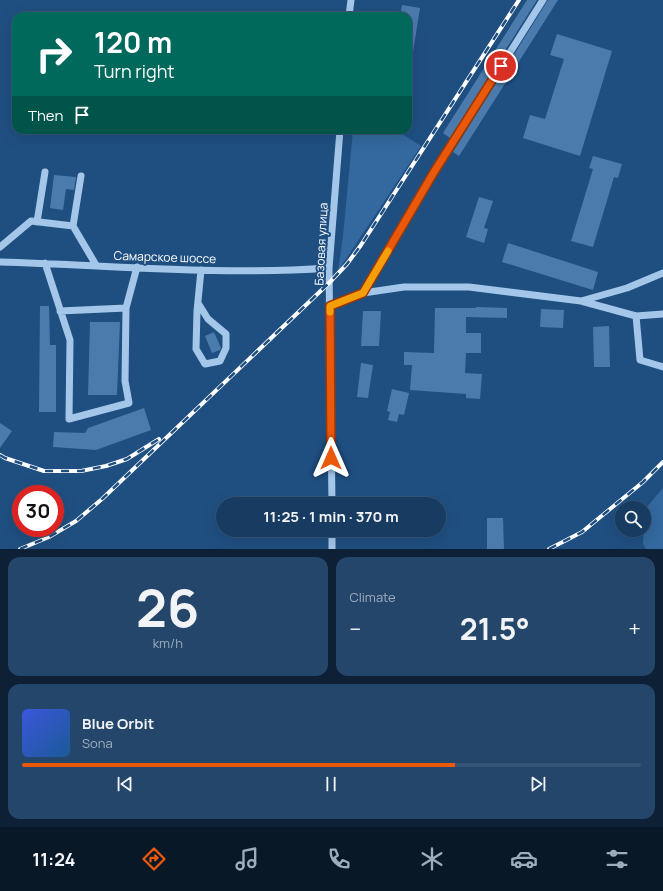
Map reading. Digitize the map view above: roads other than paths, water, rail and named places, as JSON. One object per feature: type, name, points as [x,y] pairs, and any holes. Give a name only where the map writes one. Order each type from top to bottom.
[{"type":"street","points":[[350,12],[351,0]]},
{"type":"street","points":[[363,293],[434,172],[543,0]]},
{"type":"street","name":"Базовая улица","points":[[332,497],[329,268],[340,134]]},
{"type":"street","points":[[37,222],[45,172]]},
{"type":"street","points":[[81,176],[73,226],[96,266]]},
{"type":"street","points":[[0,247],[31,221],[73,226]]},
{"type":"street","name":"Самарское шоссе","points":[[0,262],[201,270],[286,271],[329,268]]},
{"type":"street","points":[[45,263],[70,340],[69,419],[129,403],[125,381],[126,308],[137,267]]},
{"type":"street","points":[[198,303],[208,319],[226,334],[226,348],[220,361],[205,364],[196,349],[198,303],[201,270]]},
{"type":"street","points":[[580,300],[627,288],[663,273]]},
{"type":"street","points":[[330,306],[363,293],[404,287],[469,287],[580,300],[636,316],[663,314]]},
{"type":"street","points":[[60,312],[126,308]]},
{"type":"street","points":[[636,316],[640,360],[663,367]]},
{"type":"street","points":[[332,537],[332,549]]},
{"type":"railway","points":[[20,549],[49,537],[76,521],[102,499],[329,283],[347,264],[361,245],[519,0]]},
{"type":"railway","points":[[0,455],[44,471],[81,471],[106,466],[127,459],[159,439]]},
{"type":"railway","points":[[549,549],[582,532],[643,482],[663,462]]}]
